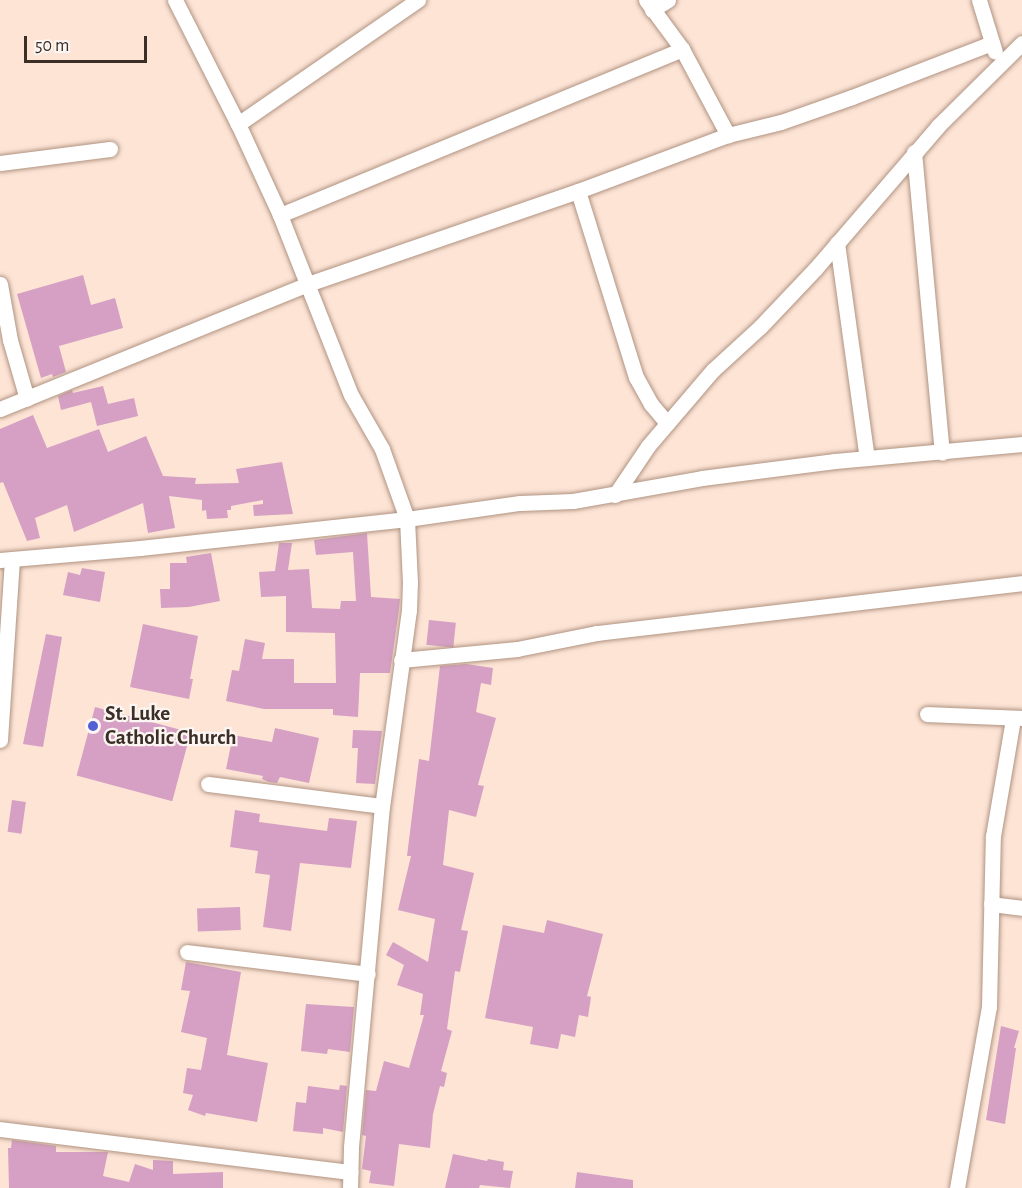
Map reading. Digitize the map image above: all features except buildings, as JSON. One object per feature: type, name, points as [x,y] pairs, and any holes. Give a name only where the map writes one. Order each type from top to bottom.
[{"type":"street","points":[[175,0],[238,124],[280,215],[351,395],[382,449],[407,519],[410,582],[381,806],[350,1188]]},
{"type":"street","points":[[238,124],[418,0]]},
{"type":"street","points":[[668,0],[649,5],[682,49],[728,135]]},
{"type":"street","points":[[979,0],[1000,63]]},
{"type":"street","points":[[0,409],[308,284],[578,191],[728,135],[791,118],[992,43]]},
{"type":"street","points":[[615,495],[667,423],[713,370],[760,327],[837,243],[914,152],[1022,43]]},
{"type":"street","points":[[280,215],[682,49]]},
{"type":"street","points":[[0,163],[110,149]]},
{"type":"street","points":[[914,152],[942,453]]},
{"type":"street","points":[[578,191],[636,377],[651,404],[667,423]]},
{"type":"street","points":[[837,243],[867,458]]},
{"type":"street","points":[[0,284],[10,340],[27,399]]},
{"type":"street","points":[[0,740],[6,559],[140,548],[407,519],[467,509],[573,501],[702,478],[867,458],[1022,444]]},
{"type":"street","points":[[401,660],[517,649],[597,633],[1022,583]]},
{"type":"street","points":[[927,714],[1018,719],[993,836],[989,1007],[957,1188]]},
{"type":"street","points":[[208,784],[381,806]]},
{"type":"street","points":[[991,904],[1022,908]]},
{"type":"street","points":[[188,952],[368,974]]},
{"type":"street","points":[[0,1129],[350,1172]]},
{"type":"place","name":"St. Luke Catholic Church","points":[[93,726]]}]
